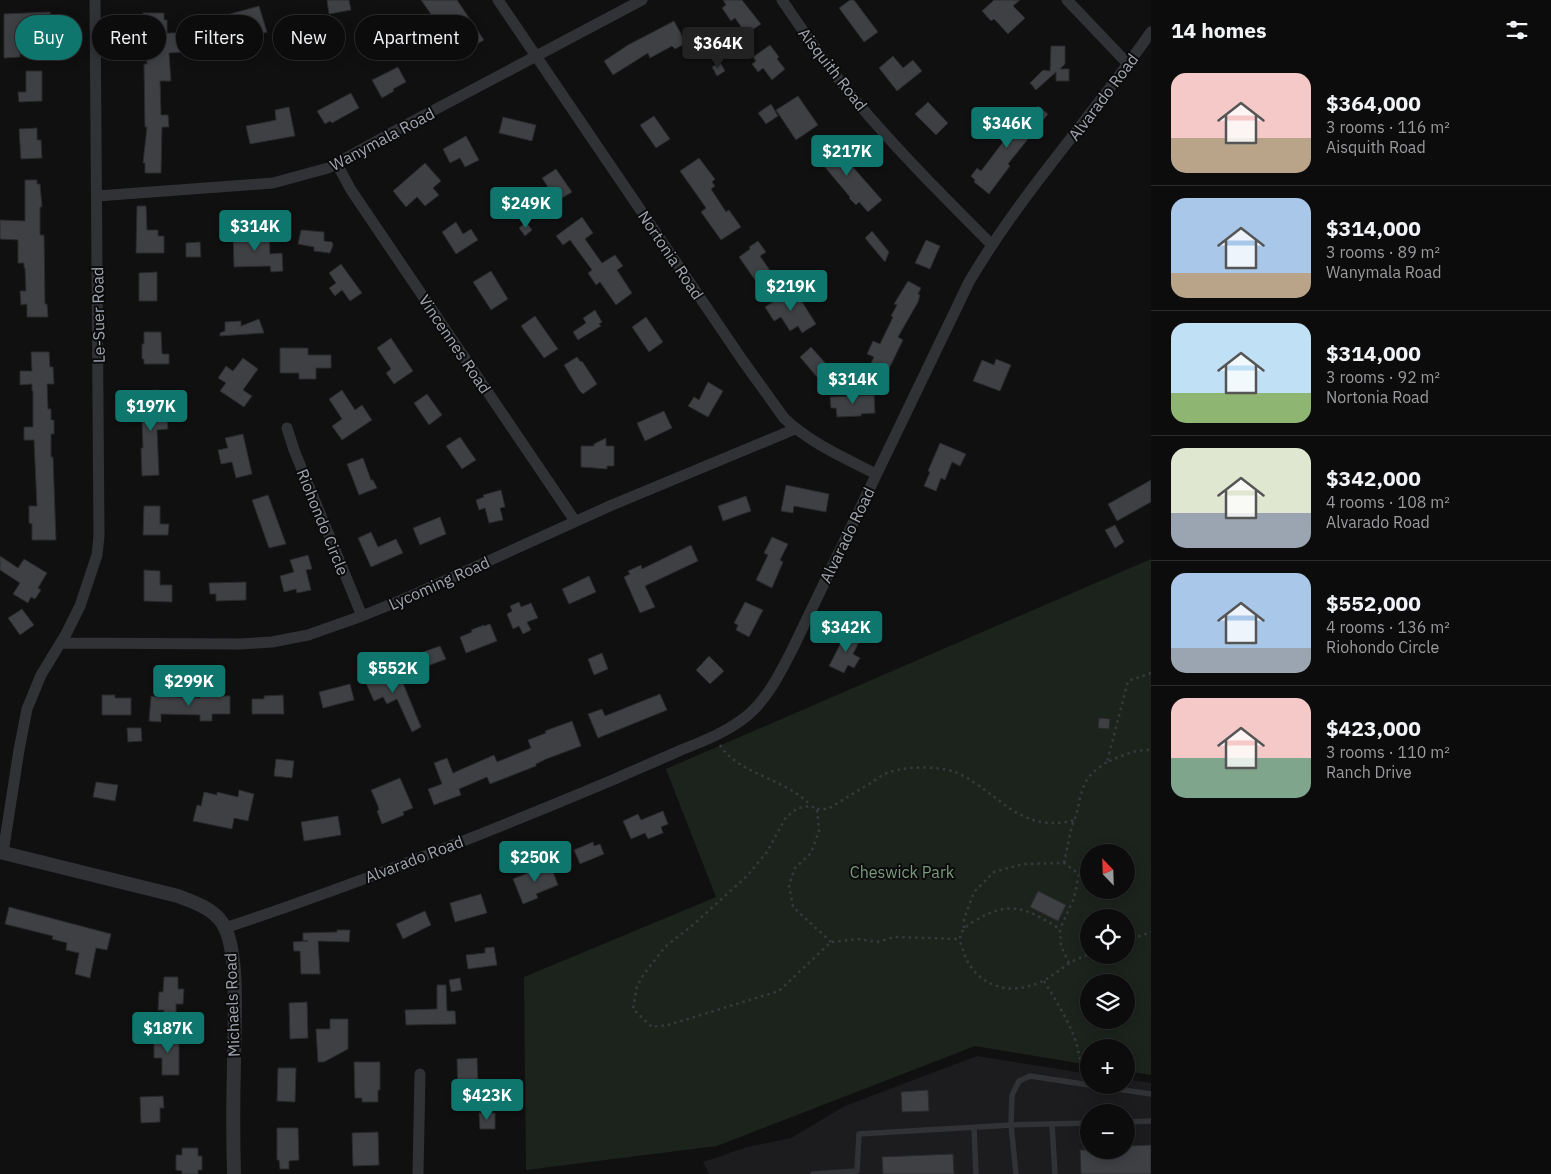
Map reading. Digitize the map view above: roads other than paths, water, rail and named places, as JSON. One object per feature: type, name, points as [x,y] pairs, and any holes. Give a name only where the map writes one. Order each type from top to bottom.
[{"type":"street","name":"Le-Suer Road","points":[[2,852],[26,709],[41,675],[61,643],[80,606],[97,555],[99,536],[95,0]]},
{"type":"street","name":"Nortonia Road","points":[[498,0],[743,361],[784,418],[795,428],[826,449],[876,474]]},
{"type":"street","name":"Wanymala Road","points":[[97,196],[273,183],[298,178],[337,164],[642,0]]},
{"type":"street","name":"Aisquith Road","points":[[782,0],[809,40],[855,100],[921,173],[991,244]]},
{"type":"street","points":[[1067,0],[1128,64]]},
{"type":"street","name":"Alvarado Road","points":[[225,928],[388,870],[525,817],[715,735],[748,715],[775,682],[792,650],[958,303],[991,244],[1151,32]]},
{"type":"street","name":"Vincennes Road","points":[[337,164],[351,190],[575,522]]},
{"type":"street","name":"Riohondo Circle","points":[[287,428],[294,450],[362,616]]},
{"type":"street","name":"Lycoming Road","points":[[61,643],[240,644],[272,642],[308,634],[362,616],[412,596],[575,522],[795,428]]},
{"type":"street","name":"Michaels Road","points":[[2,852],[178,896],[196,903],[222,921],[231,953],[234,978],[234,1174]]},
{"type":"street","points":[[418,1174],[420,1074]]},
{"type":"lane","points":[[1016,1174],[1011,1125],[1012,1094],[1018,1081],[1030,1076],[1080,1084]]},
{"type":"lane","points":[[1135,1092],[1151,1094]]},
{"type":"lane","points":[[1135,1122],[1151,1121]]},
{"type":"lane","points":[[813,1174],[858,1172],[859,1134],[1011,1125],[1080,1123]]},
{"type":"lane","points":[[1052,1124],[1055,1174]]},
{"type":"lane","points":[[974,1127],[976,1174]]},
{"type":"park label","name":"Cheswick Park","points":[[902,872]]}]
